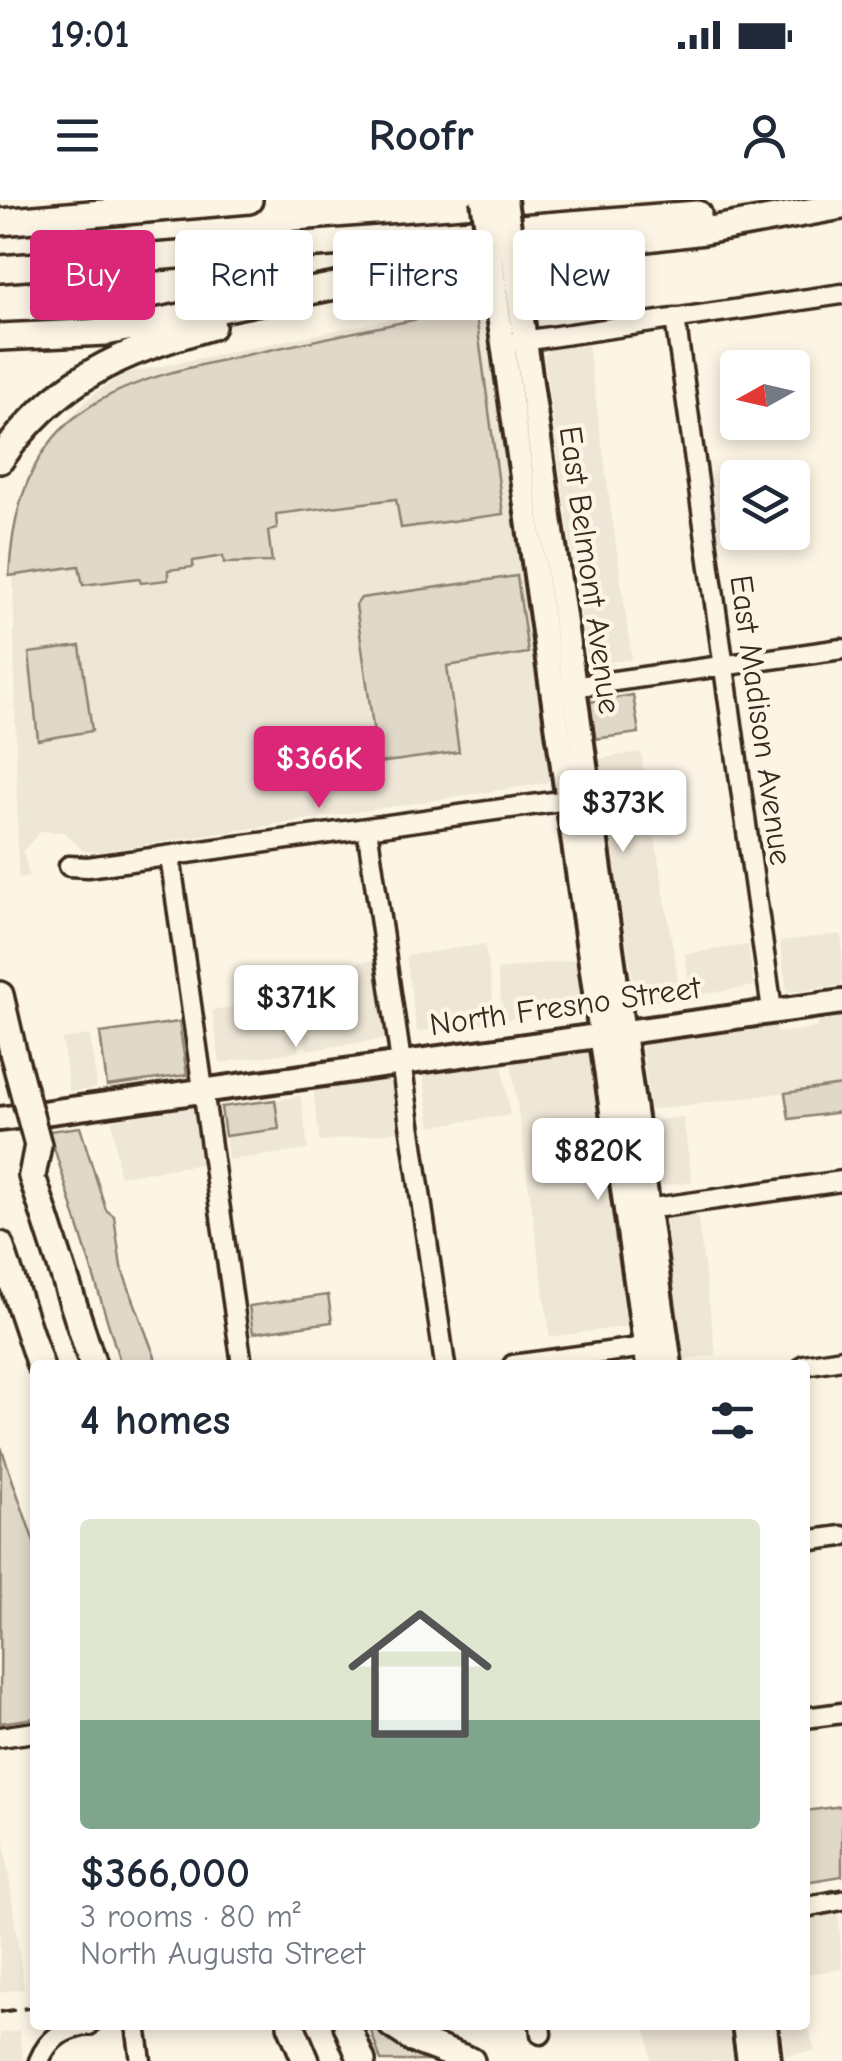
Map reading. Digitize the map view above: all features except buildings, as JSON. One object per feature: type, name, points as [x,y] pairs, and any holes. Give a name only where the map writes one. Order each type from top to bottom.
[{"type":"highway","points":[[0,220],[249,200]]},
{"type":"highway","points":[[0,268],[842,204]]},
{"type":"highway","points":[[493,256],[704,231],[842,204]]},
{"type":"highway","points":[[2,337],[106,332],[333,288]]},
{"type":"highway","points":[[0,460],[50,400],[112,360],[333,291]]},
{"type":"highway","points":[[0,995],[7,1064],[38,1145],[32,1176],[91,1360]]},
{"type":"highway","points":[[0,1245],[38,1360]]},
{"type":"highway","points":[[292,2030],[302,2061]]},
{"type":"highway","points":[[349,2030],[362,2061]]},
{"type":"highway","points":[[399,2030],[414,2040],[471,2061]]},
{"type":"main road","name":"East Belmont Avenue","points":[[483,200],[506,286],[514,342],[610,1032],[646,1356]]},
{"type":"main road","name":"East Belmont Avenue","points":[[505,200],[506,286]]},
{"type":"main road","name":"East Belmont Avenue","points":[[562,689],[567,800],[647,1209],[669,1360]]},
{"type":"main road","name":"North Fresno Street","points":[[0,1119],[842,1002]]},
{"type":"main road","points":[[745,2030],[749,2061]]},
{"type":"main road","points":[[765,2030],[769,2061]]},
{"type":"street","points":[[514,342],[842,294]]},
{"type":"street","name":"East Madison Avenue","points":[[676,318],[772,1010]]},
{"type":"street","points":[[562,689],[842,649]]},
{"type":"street","points":[[69,866],[88,868],[567,800]]},
{"type":"street","points":[[368,828],[444,1360]]},
{"type":"street","points":[[170,856],[241,1360]]},
{"type":"street","points":[[647,1209],[842,1181]]},
{"type":"street","points":[[587,1360],[646,1356]]},
{"type":"street","points":[[810,1364],[842,1360]]},
{"type":"street","points":[[810,1540],[842,1536]]},
{"type":"street","points":[[810,1717],[842,1713]]},
{"type":"street","points":[[0,1737],[30,1733]]},
{"type":"street","points":[[810,1905],[842,1900]]},
{"type":"street","points":[[39,2061],[46,2045],[58,2034],[72,2030]]},
{"type":"street","points":[[137,2030],[141,2061]]},
{"type":"shaded area","points":[[385,320],[485,320],[550,778],[546,783],[97,852],[84,851],[63,832],[41,831],[23,851],[29,876],[18,878],[13,562],[22,499],[55,434],[90,397],[123,374]]},
{"type":"shaded area","points":[[415,320],[477,320],[503,514],[401,528],[396,499],[276,514],[277,529],[268,531],[272,562],[224,563],[223,556],[193,561],[193,567],[168,570],[168,580],[141,583],[139,578],[83,585],[79,566],[9,576],[17,517],[33,471],[56,435],[86,409],[123,389],[166,374]]},
{"type":"shaded area","points":[[588,345],[632,659],[588,665],[544,356],[548,350]]},
{"type":"shaded area","points":[[517,576],[528,653],[447,666],[459,752],[378,763],[356,605],[361,598]]},
{"type":"shaded area","points":[[80,646],[92,731],[38,740],[29,653]]},
{"type":"shaded area","points":[[633,695],[639,733],[594,739],[589,702]]},
{"type":"shaded area","points":[[641,752],[681,998],[644,1003],[636,999],[597,759]]},
{"type":"shaded area","points":[[842,934],[842,985],[787,992],[780,941]]},
{"type":"shaded area","points":[[485,944],[496,1021],[417,1032],[406,956]]},
{"type":"shaded area","points":[[748,945],[754,986],[691,996],[685,954]]},
{"type":"shaded area","points":[[576,959],[582,1001],[576,1010],[504,1020],[497,970]]},
{"type":"shaded area","points":[[375,960],[386,1039],[307,1050],[296,971]]},
{"type":"shaded area","points":[[291,999],[299,1051],[220,1063],[212,1010]]},
{"type":"shaded area","points":[[842,1017],[842,1085],[650,1110],[642,1044],[776,1026],[777,1033],[818,1028],[818,1021]]},
{"type":"shaded area","points":[[179,1022],[187,1075],[107,1086],[100,1033]]},
{"type":"shaded area","points":[[90,1035],[97,1088],[69,1092],[62,1039]]},
{"type":"shaded area","points":[[589,1050],[628,1322],[624,1327],[550,1337],[511,1061]]},
{"type":"shaded area","points":[[502,1063],[510,1115],[431,1126],[423,1074]]},
{"type":"shaded area","points":[[392,1078],[399,1131],[320,1142],[313,1089]]},
{"type":"shaded area","points":[[842,1085],[842,1112],[789,1119],[785,1093]]},
{"type":"shaded area","points":[[301,1096],[308,1150],[228,1160],[225,1136],[278,1129],[275,1100]]},
{"type":"shaded area","points":[[275,1100],[279,1129],[225,1136],[221,1107]]},
{"type":"shaded area","points":[[190,1108],[195,1111],[202,1164],[119,1176],[112,1120]]},
{"type":"shaded area","points":[[683,1117],[692,1182],[661,1186],[652,1121]]},
{"type":"shaded area","points":[[80,1127],[106,1210],[114,1216],[121,1267],[156,1360],[119,1360],[49,1131]]},
{"type":"shaded area","points":[[697,1213],[716,1355],[684,1359],[665,1217]]},
{"type":"shaded area","points":[[328,1295],[332,1322],[253,1333],[249,1306]]},
{"type":"shaded area","points":[[1,1447],[30,1531],[30,1719],[0,1723]]},
{"type":"shaded area","points":[[842,1806],[842,1876],[810,1881],[810,1810]]},
{"type":"shaded area","points":[[0,1809],[24,1989],[0,1992]]},
{"type":"shaded area","points":[[838,1910],[842,1969],[810,1973],[810,1914]]},
{"type":"shaded area","points":[[19,2030],[23,2061],[0,2061],[0,2033]]},
{"type":"shaded area","points":[[371,2030],[387,2030],[434,2061],[381,2061]]},
{"type":"shaded area","points":[[647,2030],[729,2030],[733,2061],[651,2061]]},
{"type":"shaded area","points":[[782,2030],[809,2030],[815,2051],[785,2055]]},
{"type":"railway","points":[[810,1895],[842,1890]]},
{"type":"railway","points":[[0,2012],[30,2008]]}]
